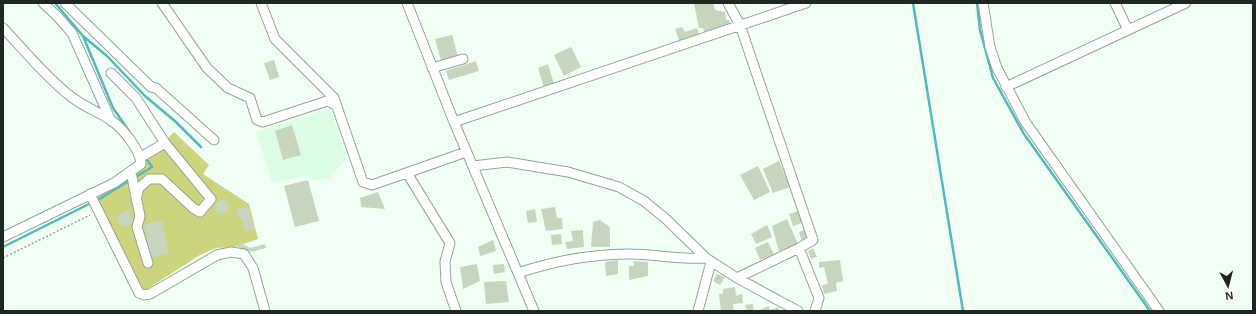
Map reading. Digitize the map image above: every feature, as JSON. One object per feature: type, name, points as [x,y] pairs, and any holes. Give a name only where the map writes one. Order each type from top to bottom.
[{"type":"street","points":[[43,3],[57,16],[72,34],[111,121]]},
{"type":"street","points":[[65,3],[151,87],[156,88],[214,140]]},
{"type":"street","points":[[162,3],[207,68],[228,88],[250,98],[257,120],[263,122],[327,101],[336,105]]},
{"type":"street","points":[[261,3],[275,39],[334,98],[364,182],[372,185],[466,152]]},
{"type":"street","points":[[407,3],[466,152],[534,311]]},
{"type":"street","points":[[728,3],[740,25],[813,240],[737,278]]},
{"type":"street","points":[[454,122],[806,3]]},
{"type":"street","points":[[983,3],[990,47],[1006,87],[1026,123],[1159,311]]},
{"type":"street","points":[[1115,3],[1128,30]]},
{"type":"street","points":[[1006,87],[1186,3]]},
{"type":"street","points":[[3,28],[69,96],[89,110],[111,121],[129,139],[141,157],[141,164],[114,183],[3,237]]},
{"type":"street","points":[[432,68],[463,59]]},
{"type":"street","points":[[111,73],[136,98],[165,143],[211,199],[200,212],[193,208],[162,179],[149,179],[139,188],[136,199]]},
{"type":"street","points":[[141,157],[165,143]]},
{"type":"street","points":[[473,166],[507,162],[568,172],[619,187],[644,201],[666,219],[708,260],[737,278],[798,311]]},
{"type":"street","points":[[131,172],[140,216],[137,227],[148,263]]},
{"type":"street","points":[[407,173],[450,243],[445,262],[446,282],[456,311]]},
{"type":"street","points":[[90,194],[139,293],[144,295],[150,294],[217,255],[230,252],[244,254],[253,268],[265,311]]},
{"type":"street","points":[[799,248],[819,298],[815,311]]},
{"type":"street","points":[[518,274],[547,264],[592,256],[630,254],[708,260]]},
{"type":"street","points":[[698,311],[708,260]]},
{"type":"path","points":[[3,258],[98,210]]},
{"type":"shaded area","points":[[330,108],[347,158],[329,178],[312,180],[308,175],[273,184],[256,132]]},
{"type":"green space","points":[[174,132],[209,165],[203,174],[249,204],[258,239],[234,247],[216,248],[200,255],[144,291],[140,290],[96,196],[143,165]]},
{"type":"building","points":[[694,3],[713,3],[715,10],[725,12],[726,20],[729,20],[730,24],[705,33],[703,28],[699,28]]},
{"type":"building","points":[[682,27],[685,32],[697,28],[700,36],[680,43],[675,29]]},
{"type":"building","points":[[452,35],[458,57],[441,61],[435,39]]},
{"type":"building","points":[[571,47],[581,67],[564,76],[554,55]]},
{"type":"building","points":[[274,60],[279,77],[270,80],[264,63]]},
{"type":"building","points":[[476,61],[479,71],[449,80],[446,71]]},
{"type":"building","points":[[548,64],[554,84],[544,88],[538,68]]},
{"type":"building","points":[[292,125],[301,155],[283,160],[275,131]]},
{"type":"building","points":[[779,161],[790,187],[773,193],[763,169]]},
{"type":"building","points":[[758,166],[770,192],[754,200],[740,175]]},
{"type":"building","points":[[308,180],[319,221],[295,227],[284,186]]},
{"type":"building","points":[[378,192],[385,209],[361,207],[360,198]]},
{"type":"building","points":[[222,200],[227,202],[229,207],[227,212],[222,214],[217,212],[215,207],[217,202]]},
{"type":"building","points":[[248,206],[254,229],[245,231],[242,218],[239,219],[236,209]]},
{"type":"building","points":[[555,207],[557,218],[562,218],[563,229],[546,231],[541,209]]},
{"type":"building","points":[[535,209],[537,222],[528,223],[526,211]]},
{"type":"building","points":[[129,210],[134,222],[121,227],[117,215]]},
{"type":"building","points":[[799,211],[802,223],[793,226],[789,214]]},
{"type":"building","points":[[787,219],[798,244],[779,251],[772,226]]},
{"type":"building","points":[[162,220],[169,253],[151,258],[144,224]]},
{"type":"building","points":[[600,220],[610,227],[610,247],[591,247],[593,222]]},
{"type":"building","points":[[767,225],[772,237],[756,244],[751,234]]},
{"type":"building","points":[[583,230],[584,247],[567,249],[565,242],[573,241],[571,231]]},
{"type":"building","points":[[804,230],[808,239],[802,241],[799,232]]},
{"type":"building","points":[[561,234],[562,244],[552,245],[551,235]]},
{"type":"building","points":[[493,240],[496,251],[480,256],[478,247]]},
{"type":"building","points":[[239,242],[250,248],[265,244],[266,248],[251,252],[236,246]]},
{"type":"building","points":[[768,242],[774,254],[760,260],[755,248]]},
{"type":"building","points":[[813,248],[817,257],[811,259],[808,251]]},
{"type":"building","points":[[618,260],[618,274],[606,276],[605,262]]},
{"type":"building","points":[[840,260],[843,281],[836,283],[837,291],[824,294],[822,285],[828,284],[824,267],[819,268],[819,262]]},
{"type":"building","points":[[633,261],[648,262],[648,276],[629,280],[629,266],[634,266]]},
{"type":"building","points":[[477,264],[480,281],[463,289],[460,267]]},
{"type":"building","points":[[504,264],[505,272],[494,274],[493,265]]},
{"type":"building","points":[[717,274],[725,277],[720,285],[713,281]]},
{"type":"building","points":[[506,281],[509,302],[486,304],[484,282]]},
{"type":"building","points":[[735,287],[736,296],[742,294],[743,303],[733,304],[734,311],[721,311],[719,294],[723,294],[723,289]]},
{"type":"building","points":[[753,304],[754,311],[747,311],[745,305]]},
{"type":"building","points":[[769,306],[770,310],[778,307],[780,311],[757,311]]},
{"type":"waterway","points":[[55,3],[83,36],[113,108],[129,131]]},
{"type":"waterway","points":[[913,3],[963,311]]},
{"type":"waterway","points":[[977,3],[980,30],[993,78],[1024,134],[1150,311]]},
{"type":"waterway","points":[[83,36],[107,56],[145,96],[176,122],[201,147]]},
{"type":"waterway","points":[[96,201],[152,167],[145,157]]},
{"type":"waterway","points":[[3,247],[91,203]]}]
